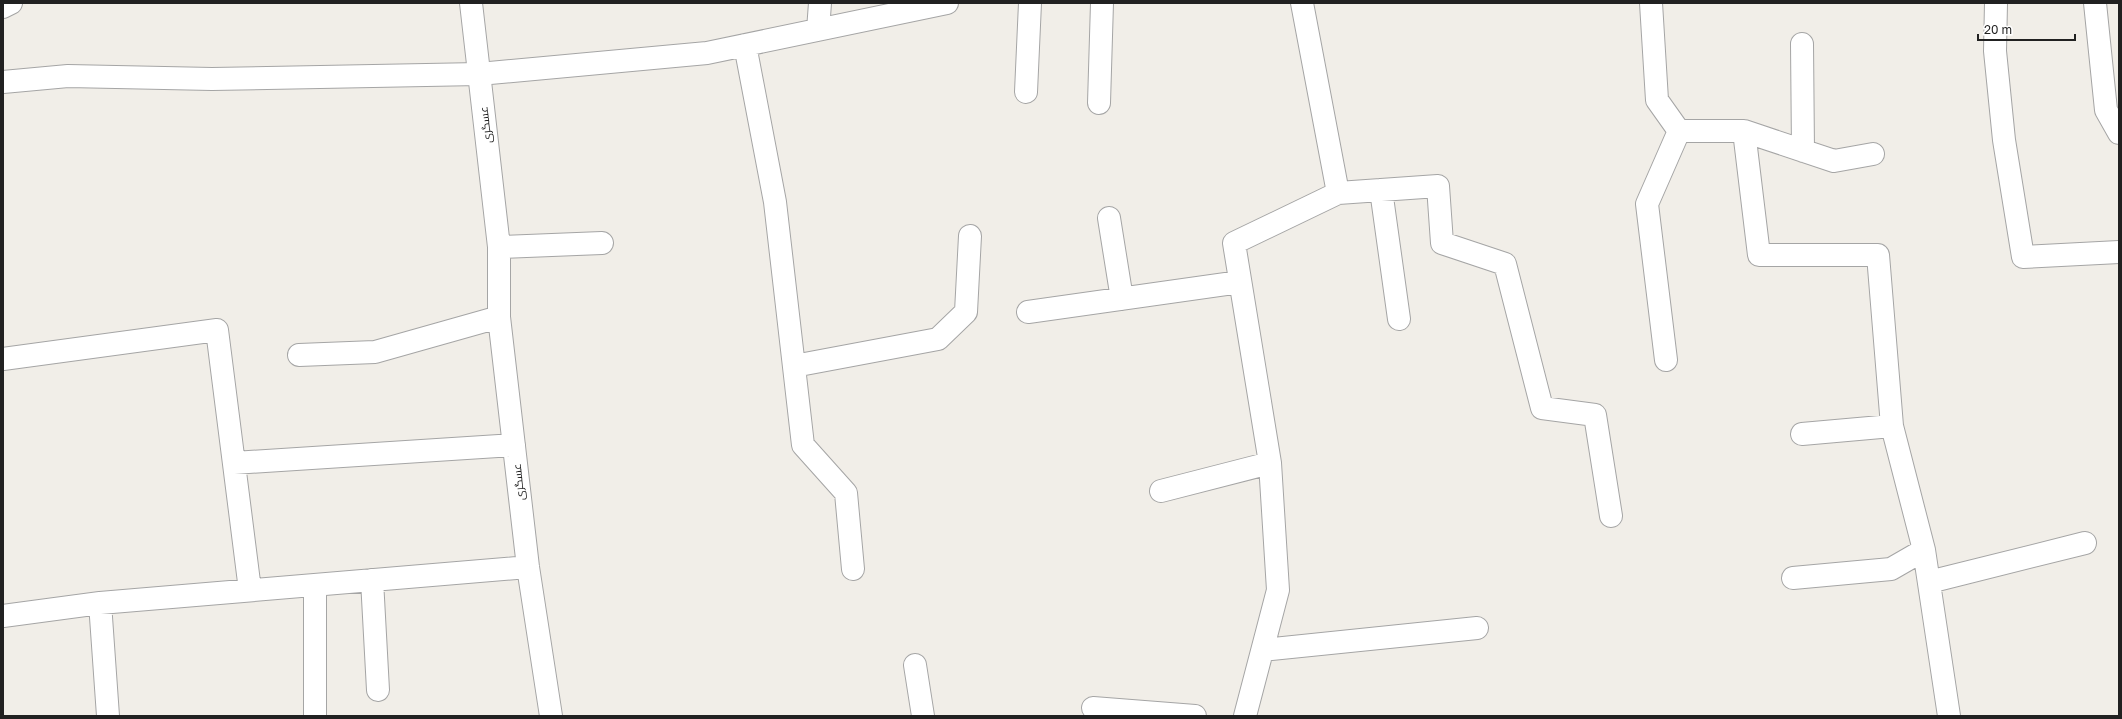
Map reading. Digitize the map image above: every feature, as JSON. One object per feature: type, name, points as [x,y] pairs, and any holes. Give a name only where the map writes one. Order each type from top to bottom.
[{"type":"street","points":[[3,7],[11,3]]},
{"type":"street","name":"عسگری","points":[[471,3],[499,247],[499,317],[528,567],[551,716]]},
{"type":"street","points":[[818,30],[820,3]]},
{"type":"street","points":[[3,82],[68,76],[212,79],[479,74],[707,53],[947,3]]},
{"type":"street","points":[[1026,92],[1030,3]]},
{"type":"street","points":[[1099,103],[1102,3]]},
{"type":"street","points":[[1302,3],[1338,193]]},
{"type":"street","points":[[1651,3],[1657,100],[1679,131]]},
{"type":"street","points":[[1996,3],[1995,51],[2004,140],[2023,257],[2119,252]]},
{"type":"street","points":[[2095,3],[2106,110],[2119,133]]},
{"type":"street","points":[[1802,44],[1803,151]]},
{"type":"street","points":[[745,45],[775,202],[803,445],[846,493],[853,569]]},
{"type":"street","points":[[1679,131],[1744,131],[1834,161],[1873,154]]},
{"type":"street","points":[[1666,360],[1647,204],[1679,131]]},
{"type":"street","points":[[1744,131],[1759,255],[1878,255],[1892,426],[1924,550],[1949,716]]},
{"type":"street","points":[[1245,716],[1278,590],[1270,463],[1234,243],[1338,193],[1438,186],[1442,243],[1505,264],[1542,408],[1595,415],[1611,516]]},
{"type":"street","points":[[1381,190],[1399,319]]},
{"type":"street","points":[[1109,218],[1122,299]]},
{"type":"street","points":[[794,366],[938,339],[966,312],[970,236]]},
{"type":"street","points":[[499,247],[602,243]]},
{"type":"street","points":[[1028,312],[1240,282]]},
{"type":"street","points":[[299,355],[375,352],[499,317]]},
{"type":"street","points":[[3,359],[217,330],[250,590]]},
{"type":"street","points":[[1802,434],[1892,426]]},
{"type":"street","points":[[234,463],[514,445]]},
{"type":"street","points":[[1162,491],[1270,463]]},
{"type":"street","points":[[1929,582],[2085,543]]},
{"type":"street","points":[[1792,578],[1892,569],[1924,550]]},
{"type":"street","points":[[3,616],[100,603],[528,567]]},
{"type":"street","points":[[372,580],[378,690]]},
{"type":"street","points":[[315,585],[315,716]]},
{"type":"street","points":[[100,603],[108,716]]},
{"type":"street","points":[[1263,650],[1477,628]]},
{"type":"street","points":[[915,665],[924,716]]},
{"type":"street","points":[[1092,708],[1195,716]]}]
